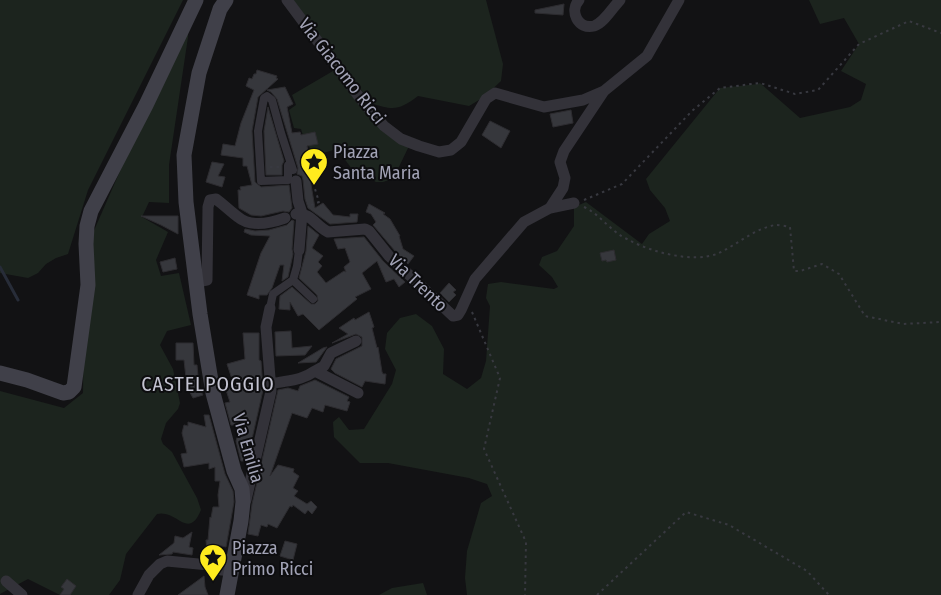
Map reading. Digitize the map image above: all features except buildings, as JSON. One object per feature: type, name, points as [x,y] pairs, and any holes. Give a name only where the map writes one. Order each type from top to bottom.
[{"type":"main road","points":[[0,373],[27,380],[62,394],[70,392],[74,387],[88,285],[86,244],[87,226],[91,211],[146,105],[196,0]]},
{"type":"main road","name":"Via Emilia","points":[[226,0],[220,9],[199,73],[184,155],[186,202],[213,394],[234,471],[242,489],[241,521],[226,595]]},
{"type":"street","name":"Via Giacomo Ricci","points":[[287,0],[363,102],[384,126],[401,139],[439,152],[451,150],[462,142],[486,99],[495,93],[544,108],[583,100],[604,91],[647,56],[679,0]]},
{"type":"street","points":[[579,0],[574,7],[576,18],[579,22],[589,26],[599,23],[620,0]]},
{"type":"street","name":"Via Trento","points":[[550,208],[563,188],[565,178],[560,162],[564,151],[604,91]]},
{"type":"street","points":[[241,521],[270,399],[271,384],[266,334],[270,308],[273,294],[293,280],[299,250],[300,212],[291,171],[272,100],[267,96],[264,98],[258,131],[261,181],[288,180],[288,165],[291,171]]},
{"type":"street","points":[[196,282],[207,280],[208,207],[210,200],[216,199],[240,219],[262,224],[300,212]]},
{"type":"street","name":"Via Trento","points":[[300,212],[328,232],[365,229],[369,231],[389,256],[453,316],[458,315],[475,279],[524,222],[550,208],[574,203]]},
{"type":"street","points":[[293,280],[313,299]]},
{"type":"street","points":[[271,384],[298,380],[307,376],[324,366],[331,353],[356,341]]},
{"type":"street","points":[[315,371],[358,393]]},
{"type":"street","points":[[138,595],[149,575],[160,564],[167,561],[209,565],[231,571]]},
{"type":"street","points":[[6,581],[22,595]]},
{"type":"path","points":[[574,203],[589,199],[622,184],[692,111],[720,88],[760,83],[794,94],[818,90],[859,44],[909,21],[941,33]]},
{"type":"path","points":[[260,167],[291,171]]},
{"type":"path","points":[[300,212],[318,202],[311,176]]},
{"type":"path","points":[[574,203],[593,212],[617,232],[636,244],[659,252],[694,257],[706,257],[720,253],[750,234],[775,225],[790,227],[794,271],[800,272],[822,264],[838,274],[866,316],[903,324],[941,322]]},
{"type":"path","points":[[466,298],[500,378],[484,449],[526,542],[525,595]]},
{"type":"path","points":[[597,595],[686,512],[729,525],[807,571],[829,595]]},
{"type":"shaded area","points":[[0,0],[183,0],[88,190],[68,254],[46,264],[38,273],[28,278],[0,273]]},
{"type":"shaded area","points":[[293,0],[486,0],[503,64],[501,81],[484,97],[469,106],[418,96],[396,108],[371,103]]},
{"type":"shaded area","points":[[809,0],[941,0],[941,595],[467,595],[465,578],[467,551],[481,503],[492,496],[487,484],[469,478],[388,463],[360,463],[334,437],[333,422],[339,417],[349,430],[364,429],[392,384],[396,370],[385,349],[387,333],[400,318],[416,314],[432,326],[444,349],[443,374],[467,389],[481,378],[486,361],[490,306],[486,298],[488,284],[501,282],[554,289],[558,287],[552,277],[539,265],[542,257],[557,251],[574,226],[574,207],[586,202],[642,244],[649,234],[670,221],[665,208],[650,190],[646,179],[720,88],[760,83],[800,118],[850,107],[861,100],[866,84],[841,71],[859,44],[844,18],[820,24]]},
{"type":"shaded area","points":[[188,16],[188,37],[169,165],[169,203],[149,202],[142,217],[168,232],[156,260],[161,276],[179,273],[191,325],[167,331],[160,345],[173,369],[180,403],[178,409],[166,423],[161,439],[163,444],[172,452],[197,498],[201,510],[196,519],[187,524],[164,514],[157,514],[126,554],[120,580],[109,595],[60,595],[28,579],[0,594],[0,391],[64,408],[83,393],[85,251]]},
{"type":"shaded area","points":[[333,71],[381,126],[409,146],[396,173],[389,180],[376,182],[352,169],[337,149],[316,155],[305,142],[301,129],[294,128],[289,110],[296,105],[292,95]]},
{"type":"shaded area","points":[[423,583],[427,595],[379,595],[392,588]]},
{"type":"waterway","points":[[0,267],[18,300]]},
{"type":"place","name":"Piazza Santa Maria","points":[[314,186]]},
{"type":"place","name":"Piazza Primo Ricci","points":[[213,582]]},
{"type":"district","name":"CASTELPOGGIO","points":[[208,384]]}]
